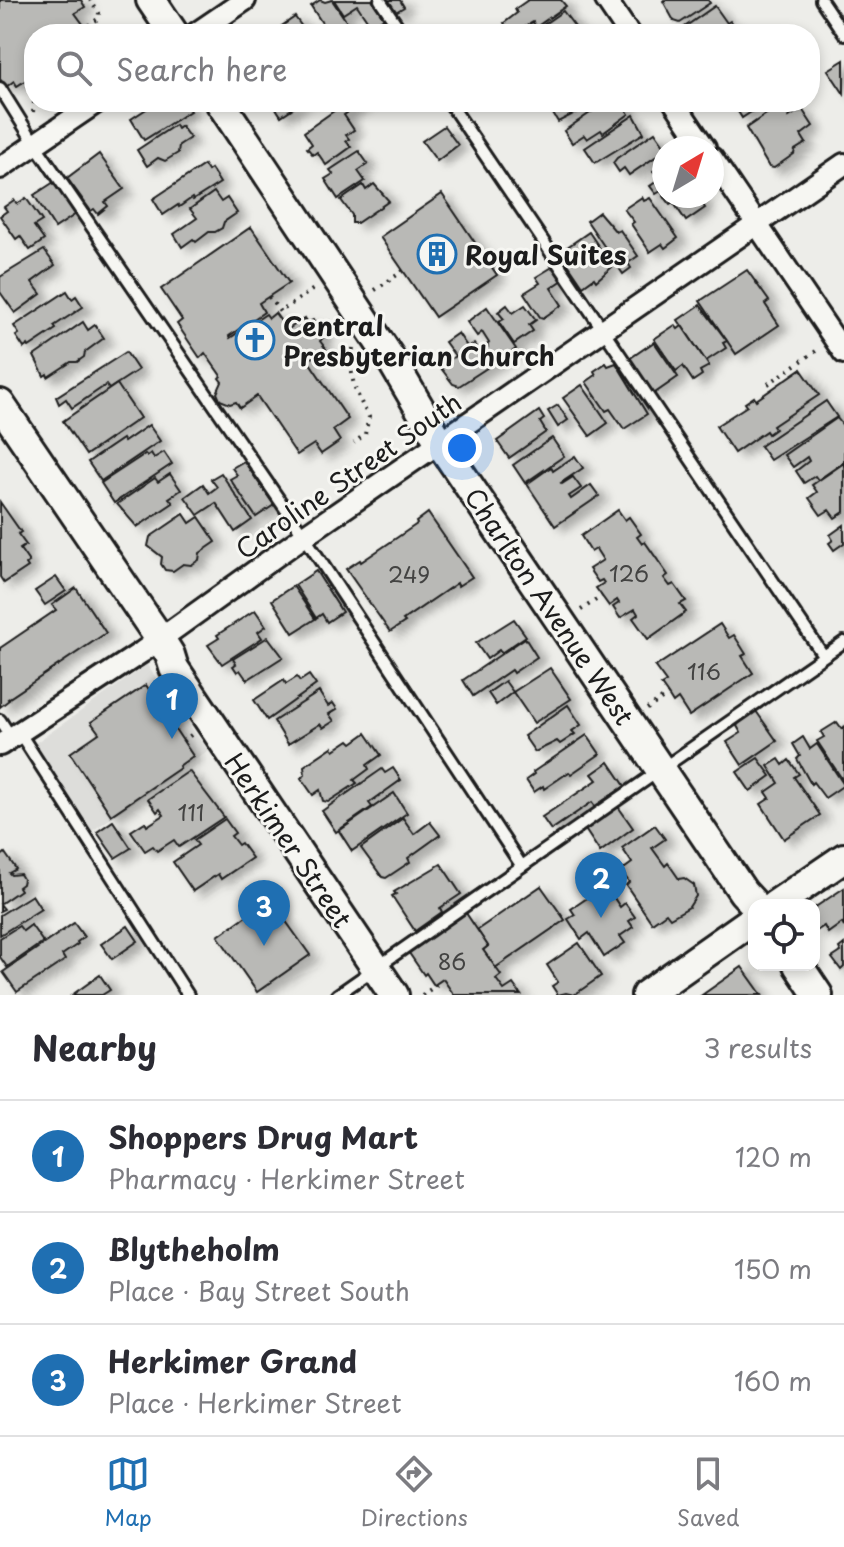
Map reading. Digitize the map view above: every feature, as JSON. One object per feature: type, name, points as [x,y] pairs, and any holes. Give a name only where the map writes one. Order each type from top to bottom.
[{"type":"street","points":[[151,0],[167,24]]},
{"type":"street","points":[[210,24],[245,0]]},
{"type":"street","points":[[606,0],[622,24]]},
{"type":"street","points":[[0,168],[82,112]]},
{"type":"street","name":"Charlton Avenue West","points":[[227,112],[361,316],[440,443],[749,899]]},
{"type":"street","points":[[681,112],[697,136]]},
{"type":"street","name":"Caroline Street South","points":[[8,733],[160,639],[304,536],[844,164]]},
{"type":"street","points":[[724,176],[839,346]]},
{"type":"street","name":"Herkimer Street","points":[[0,404],[160,639],[174,668],[394,995]]},
{"type":"street","points":[[784,899],[844,858]]},
{"type":"street","points":[[646,995],[748,923]]},
{"type":"street","points":[[802,971],[818,995]]},
{"type":"lane","points":[[380,0],[396,24]]},
{"type":"lane","points":[[821,0],[844,34]]},
{"type":"lane","points":[[0,88],[35,144],[304,536],[521,865]]},
{"type":"lane","points":[[456,112],[823,655]]},
{"type":"lane","points":[[337,995],[844,642]]},
{"type":"lane","points":[[8,733],[188,995]]},
{"type":"path","points":[[90,0],[99,13],[98,19],[90,24]]},
{"type":"path","points":[[354,443],[365,434],[369,417],[355,391],[350,367],[361,316],[403,271]]},
{"type":"path","points":[[269,297],[280,312],[334,275]]},
{"type":"path","points":[[768,384],[839,346]]},
{"type":"path","points":[[173,726],[177,723],[174,719]]},
{"type":"path","points":[[422,995],[441,982]]},
{"type":"shaded area","points":[[147,665],[208,751],[82,838],[24,751]]},
{"type":"building","points":[[0,0],[81,0],[85,7],[75,13],[83,24],[24,24],[24,81],[17,86],[14,81],[6,87],[0,79]]},
{"type":"building","points":[[320,0],[332,0],[348,24],[323,24],[311,6]]},
{"type":"building","points":[[334,0],[372,0],[384,18],[370,24],[357,5],[343,14]]},
{"type":"building","points":[[385,0],[400,0],[404,7],[394,13]]},
{"type":"building","points":[[528,0],[561,0],[566,6],[540,24],[505,24],[517,13],[515,9]]},
{"type":"building","points":[[664,0],[708,0],[710,3],[680,23],[674,21]]},
{"type":"building","points":[[715,6],[727,23],[730,21],[732,24],[689,24]]},
{"type":"building","points":[[563,11],[573,24],[544,24]]},
{"type":"building","points":[[295,17],[300,24],[285,24]]},
{"type":"building","points":[[844,60],[844,94],[828,70]]},
{"type":"building","points":[[142,112],[188,112],[144,140],[131,119]]},
{"type":"building","points":[[332,112],[348,112],[344,115],[354,130],[346,135],[351,147],[326,165],[317,152],[313,155],[307,148],[312,144],[304,132]]},
{"type":"building","points":[[552,112],[577,112],[558,122]]},
{"type":"building","points":[[592,112],[629,114],[603,133],[601,130],[587,139],[584,135],[572,143],[564,131]]},
{"type":"building","points":[[769,112],[793,112],[789,117],[804,112],[813,126],[801,135],[806,143],[774,168],[769,167],[746,128]]},
{"type":"building","points":[[634,115],[644,133],[595,163],[585,148]]},
{"type":"building","points":[[175,125],[177,129],[181,126],[190,138],[179,145],[178,153],[165,161],[158,158],[147,166],[137,150]]},
{"type":"building","points":[[444,126],[458,145],[437,161],[422,141]]},
{"type":"building","points":[[655,132],[658,136],[652,136],[652,159],[629,175],[624,168],[619,172],[613,163]]},
{"type":"building","points":[[359,151],[368,164],[358,171],[365,181],[338,199],[325,179],[333,174],[330,170]]},
{"type":"building","points":[[99,154],[124,189],[105,202],[108,206],[98,214],[94,209],[91,211],[67,178]]},
{"type":"building","points":[[204,165],[208,171],[211,169],[220,183],[163,215],[153,199]]},
{"type":"building","points":[[54,182],[76,214],[55,228],[34,195]]},
{"type":"building","points":[[374,184],[389,201],[357,223],[352,223],[352,215],[341,200],[363,185],[366,190]]},
{"type":"building","points":[[214,192],[221,202],[227,198],[237,213],[224,222],[222,228],[209,232],[196,242],[193,239],[182,247],[174,234],[197,218],[190,209]]},
{"type":"building","name":"Royal Suites","points":[[442,194],[497,275],[435,317],[380,237]]},
{"type":"building","points":[[642,197],[644,201],[650,198],[652,208],[657,208],[678,238],[665,248],[662,244],[650,252],[624,209]]},
{"type":"building","points":[[26,198],[42,221],[34,226],[44,240],[30,250],[20,236],[16,239],[0,216],[7,211],[4,207],[14,200],[17,204]]},
{"type":"building","points":[[677,208],[705,208],[686,221]]},
{"type":"building","points":[[599,212],[616,232],[620,230],[638,256],[628,263],[631,268],[623,274],[587,221]]},
{"type":"building","name":"Central Presbyterian Church","points":[[251,227],[289,283],[259,303],[264,312],[229,336],[266,314],[269,318],[275,313],[287,330],[305,318],[308,323],[313,320],[323,327],[325,335],[320,341],[326,349],[308,360],[348,419],[333,430],[340,441],[321,454],[314,444],[297,455],[257,396],[240,408],[236,402],[230,404],[220,400],[217,393],[221,376],[205,353],[200,358],[177,324],[182,320],[161,289]]},
{"type":"building","points":[[589,232],[612,267],[596,281],[594,278],[583,286],[560,252]]},
{"type":"building","points":[[44,250],[55,265],[32,282],[41,294],[15,313],[0,292],[0,277]]},
{"type":"building","points":[[554,266],[563,280],[551,288],[562,305],[543,318],[524,293],[540,283],[536,277]]},
{"type":"building","points":[[747,270],[769,301],[765,304],[779,325],[736,354],[700,301]]},
{"type":"building","points":[[67,291],[72,299],[76,296],[83,307],[54,326],[56,329],[24,348],[14,326]]},
{"type":"building","points":[[507,305],[513,313],[525,305],[536,320],[529,325],[533,331],[514,344],[499,322],[504,319],[498,312]]},
{"type":"building","points":[[700,305],[727,341],[723,343],[726,348],[706,361],[678,320]]},
{"type":"building","points":[[487,307],[516,349],[459,386],[453,384],[440,367],[455,356],[445,342],[458,333],[468,348],[474,344],[480,352],[488,347],[489,343],[482,332],[477,336],[467,322]]},
{"type":"building","points":[[83,322],[88,330],[95,325],[104,338],[77,362],[71,362],[48,377],[47,374],[44,376],[34,356]]},
{"type":"building","points":[[675,325],[678,329],[682,326],[709,366],[700,371],[702,375],[693,381],[683,366],[676,371],[654,339]]},
{"type":"building","points":[[654,342],[678,377],[652,395],[629,359]]},
{"type":"building","points":[[126,352],[138,370],[109,389],[106,385],[72,408],[66,399],[59,404],[56,397]]},
{"type":"building","points":[[606,363],[608,366],[616,363],[647,414],[624,429],[610,409],[606,411],[586,382],[596,375],[594,371]]},
{"type":"building","points":[[801,369],[819,395],[773,426],[775,429],[768,434],[766,431],[734,453],[716,426],[747,406],[745,403],[754,397],[756,400]]},
{"type":"building","points":[[117,384],[140,418],[86,455],[63,421]]},
{"type":"building","points":[[582,385],[608,423],[590,436],[563,398]]},
{"type":"building","points":[[826,401],[837,417],[770,460],[760,446]]},
{"type":"building","points":[[558,405],[568,420],[558,427],[548,411]]},
{"type":"building","points":[[539,411],[544,419],[540,422],[546,432],[509,458],[497,441]]},
{"type":"building","points":[[837,418],[844,427],[844,462],[818,480],[815,476],[804,483],[796,471],[809,461],[807,457],[793,467],[784,455]]},
{"type":"building","points":[[149,425],[160,441],[101,481],[88,462]]},
{"type":"building","points":[[552,438],[564,456],[525,483],[513,465]]},
{"type":"building","points":[[164,452],[172,464],[114,503],[101,483],[145,454],[151,453],[154,458]]},
{"type":"building","points":[[575,456],[583,468],[561,483],[573,477],[581,488],[569,496],[571,499],[591,485],[599,496],[555,526],[527,484],[551,467],[553,471]]},
{"type":"building","points":[[244,461],[274,505],[256,517],[230,479],[237,475],[232,468]]},
{"type":"building","points":[[844,463],[844,512],[835,518],[829,510],[821,515],[809,498],[817,492],[812,485]]},
{"type":"building","points":[[221,473],[252,520],[235,532],[216,503],[198,515],[185,497],[203,484],[209,493],[217,487],[211,479]]},
{"type":"building","points":[[170,474],[181,490],[169,498],[173,503],[137,527],[117,504],[155,478],[158,482]]},
{"type":"building","points":[[0,502],[21,532],[18,534],[26,545],[20,549],[29,562],[26,564],[28,567],[4,583],[0,577]]},
{"type":"building","points":[[618,510],[625,520],[629,517],[641,534],[637,537],[642,544],[645,542],[668,575],[664,578],[670,586],[674,584],[686,601],[680,604],[686,612],[648,639],[633,618],[638,614],[635,609],[620,618],[613,607],[619,603],[617,600],[609,606],[596,588],[604,583],[602,580],[598,582],[589,569],[603,560],[596,549],[591,552],[581,536]]},
{"type":"building","points":[[428,513],[472,577],[458,586],[457,583],[390,632],[346,569],[417,524]]},
{"type":"building","points":[[184,514],[190,523],[199,517],[216,542],[200,553],[199,560],[191,565],[183,564],[173,571],[165,570],[161,564],[162,557],[148,546],[150,537]]},
{"type":"building","points":[[844,525],[844,543],[834,550],[829,543],[833,540],[830,535]]},
{"type":"building","points":[[316,571],[342,612],[327,622],[322,614],[316,618],[295,585]]},
{"type":"building","points":[[56,577],[66,591],[45,605],[35,591]]},
{"type":"building","points":[[293,586],[315,619],[293,633],[272,600]]},
{"type":"building","points":[[76,588],[106,633],[0,707],[0,648],[56,610],[52,605]]},
{"type":"building","points":[[255,610],[266,626],[258,632],[262,638],[222,664],[208,645],[219,638],[217,635]]},
{"type":"building","points":[[514,619],[526,636],[487,659],[476,643]]},
{"type":"building","points":[[720,624],[729,638],[734,635],[753,673],[689,716],[678,699],[673,703],[661,685],[666,682],[655,667]]},
{"type":"building","points":[[268,637],[283,657],[247,680],[233,666],[236,664],[233,659]]},
{"type":"building","points":[[525,638],[537,657],[513,673],[511,670],[473,696],[463,680]]},
{"type":"building","points":[[550,668],[571,699],[534,723],[513,692]]},
{"type":"building","points":[[309,675],[316,685],[267,720],[254,700],[284,680],[286,684],[297,677],[300,681]]},
{"type":"building","points":[[505,681],[513,692],[496,705],[488,693]]},
{"type":"building","points":[[146,685],[193,756],[111,815],[70,753],[99,733],[91,722]]},
{"type":"building","points":[[319,692],[328,706],[333,703],[337,709],[329,714],[334,721],[323,728],[320,724],[288,744],[274,721]]},
{"type":"building","points":[[568,705],[581,725],[572,731],[575,734],[560,744],[557,741],[535,752],[524,736]]},
{"type":"building","points":[[756,711],[777,741],[742,765],[727,742],[741,733],[737,726],[739,723]]},
{"type":"building","points":[[837,722],[842,729],[844,727],[844,782],[817,741],[824,737],[821,732]]},
{"type":"building","points":[[366,733],[381,755],[354,780],[357,783],[328,802],[323,801],[320,790],[313,795],[301,778],[305,775],[304,766],[332,747],[334,750],[349,740],[352,743]]},
{"type":"building","points":[[587,735],[600,754],[571,774],[569,772],[534,792],[526,780],[533,772]]},
{"type":"building","points":[[803,737],[810,749],[817,744],[844,785],[825,798],[813,782],[811,784],[797,759],[800,756],[793,744]]},
{"type":"building","points":[[758,758],[771,776],[750,791],[737,772]]},
{"type":"building","points":[[779,759],[783,765],[789,760],[799,774],[794,777],[820,815],[784,839],[761,804],[770,798],[766,792],[779,783],[768,766]]},
{"type":"building","points":[[609,762],[625,786],[595,806],[592,802],[551,830],[542,817],[597,780],[592,774]]},
{"type":"building","points":[[393,768],[401,780],[369,803],[372,807],[336,832],[322,811],[382,769],[385,773]]},
{"type":"building","points":[[189,771],[224,817],[179,847],[174,840],[157,851],[153,846],[145,851],[131,831],[145,822],[147,826],[164,815],[160,809],[157,812],[148,799]]},
{"type":"building","points":[[394,793],[407,813],[352,851],[339,831]]},
{"type":"building","points":[[617,805],[633,828],[600,852],[584,828]]},
{"type":"building","points":[[403,818],[414,834],[430,822],[440,835],[408,858],[410,862],[386,878],[382,877],[361,848]]},
{"type":"building","points":[[225,819],[235,833],[231,836],[238,845],[241,843],[252,858],[221,879],[218,874],[193,891],[173,862],[198,845],[194,840]]},
{"type":"building","points":[[113,821],[131,848],[115,858],[97,832]]},
{"type":"building","points":[[655,825],[665,839],[652,848],[679,879],[684,878],[694,885],[696,896],[689,907],[670,918],[666,913],[652,923],[626,885],[629,882],[621,871],[632,863],[622,848]]},
{"type":"building","points":[[5,853],[16,869],[9,873],[20,874],[23,879],[18,887],[20,890],[0,904],[0,857]]},
{"type":"building","points":[[441,864],[461,894],[415,931],[392,896]]},
{"type":"building","points":[[600,877],[620,907],[625,903],[635,917],[629,921],[633,927],[620,936],[625,943],[604,957],[589,933],[581,939],[568,919],[575,915],[571,909],[593,894],[587,886]]},
{"type":"building","points":[[541,886],[565,920],[495,968],[483,950],[488,946],[477,930]]},
{"type":"building","points":[[844,888],[844,927],[842,923],[828,933],[824,926],[820,929],[820,904]]},
{"type":"building","points":[[32,895],[41,909],[0,935],[0,915]]},
{"type":"building","points":[[270,899],[310,955],[257,992],[218,936]]},
{"type":"building","points":[[466,913],[488,946],[483,950],[501,975],[496,979],[504,990],[513,984],[521,995],[454,995],[443,979],[434,985],[409,953]]},
{"type":"building","points":[[74,923],[84,937],[62,955],[65,960],[17,992],[3,972]]},
{"type":"building","points":[[31,925],[43,942],[7,967],[0,957],[0,938],[19,926],[23,931]]},
{"type":"building","points":[[128,926],[138,941],[112,959],[101,944]]},
{"type":"building","points":[[579,943],[601,976],[574,995],[558,995],[552,986],[558,982],[547,965]]},
{"type":"building","points":[[844,944],[844,967],[841,970],[832,958],[841,952],[839,948]]},
{"type":"building","points":[[742,967],[762,995],[702,995]]},
{"type":"building","points":[[100,975],[110,990],[102,995],[72,995]]},
{"type":"place","name":"Royal Suites","points":[[437,254]]},
{"type":"place","name":"Central Presbyterian Church","points":[[255,340]]},
{"type":"place","name":"Shoppers Drug Mart","points":[[172,739]]},
{"type":"place","name":"Blytheholm","points":[[601,918]]},
{"type":"place","name":"Herkimer Grand","points":[[264,946]]}]
